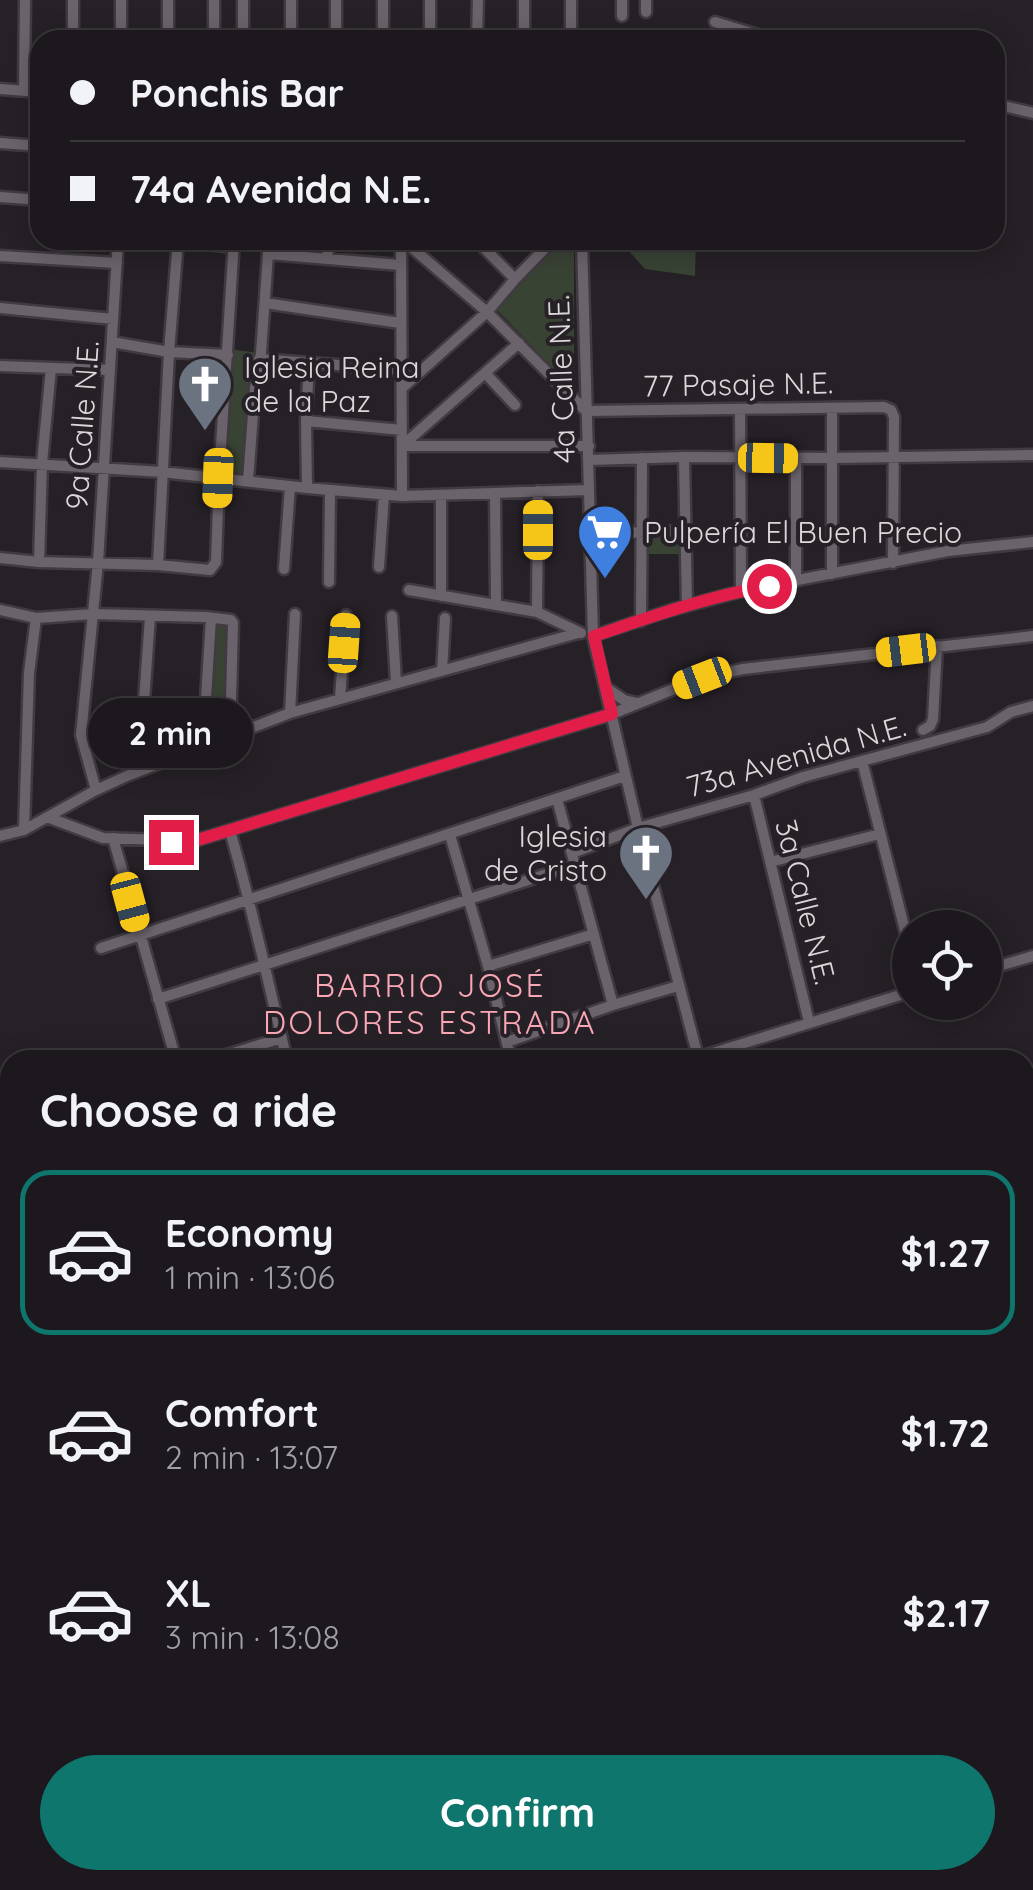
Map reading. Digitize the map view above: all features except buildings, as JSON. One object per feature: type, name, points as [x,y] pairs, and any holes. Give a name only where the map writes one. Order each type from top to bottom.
[{"type":"street","points":[[24,90],[25,0]]},
{"type":"street","points":[[73,0],[73,30]]},
{"type":"street","points":[[120,30],[121,0]]},
{"type":"street","points":[[168,0],[168,30]]},
{"type":"street","points":[[214,0],[214,30]]},
{"type":"street","points":[[243,30],[244,0]]},
{"type":"street","points":[[290,30],[291,0]]},
{"type":"street","points":[[336,0],[336,30]]},
{"type":"street","points":[[383,30],[384,0]]},
{"type":"street","points":[[430,0],[430,30]]},
{"type":"street","points":[[478,0],[478,30]]},
{"type":"street","points":[[524,0],[524,30]]},
{"type":"street","points":[[570,30],[571,0]]},
{"type":"street","points":[[622,0],[622,16]]},
{"type":"street","points":[[715,22],[741,30]]},
{"type":"street","points":[[0,89],[30,91]]},
{"type":"street","points":[[1005,106],[1033,113]]},
{"type":"street","points":[[0,143],[30,145]]},
{"type":"street","points":[[0,196],[30,199]]},
{"type":"street","name":"9a Calle N.E.","points":[[96,790],[80,735],[105,469],[118,250]]},
{"type":"street","points":[[158,565],[174,250]]},
{"type":"street","points":[[0,558],[97,568],[213,568],[234,250]]},
{"type":"street","points":[[248,480],[269,250]]},
{"type":"street","points":[[328,250],[328,258]]},
{"type":"street","points":[[401,250],[402,496]]},
{"type":"street","points":[[414,250],[520,342],[586,412]]},
{"type":"street","points":[[489,250],[515,278]]},
{"type":"street","points":[[402,388],[487,312],[543,250]]},
{"type":"street","name":"4a Calle N.E.","points":[[582,250],[595,638],[692,1050]]},
{"type":"street","points":[[269,254],[400,265]]},
{"type":"street","points":[[0,256],[117,262]]},
{"type":"street","points":[[265,303],[400,323]]},
{"type":"street","points":[[0,308],[113,319]]},
{"type":"street","points":[[112,342],[169,352],[228,355]]},
{"type":"street","points":[[402,446],[520,342]]},
{"type":"street","points":[[259,360],[402,370]]},
{"type":"street","points":[[306,488],[310,363]]},
{"type":"street","points":[[0,366],[110,370]]},
{"type":"street","points":[[39,562],[50,368]]},
{"type":"street","points":[[485,373],[515,405]]},
{"type":"street","points":[[832,408],[832,574]]},
{"type":"street","name":"77 Pasaje N.E.","points":[[586,412],[884,408],[891,410],[894,417],[892,456]]},
{"type":"street","points":[[740,409],[741,590]]},
{"type":"street","points":[[306,421],[402,430]]},
{"type":"street","points":[[402,446],[589,446]]},
{"type":"street","points":[[588,460],[1033,454]]},
{"type":"street","points":[[892,456],[892,564]]},
{"type":"street","points":[[684,457],[688,606]]},
{"type":"street","points":[[641,621],[642,458]]},
{"type":"street","points":[[796,458],[796,581]]},
{"type":"street","points":[[0,462],[162,472],[402,496],[588,490]]},
{"type":"street","points":[[284,569],[290,486]]},
{"type":"street","points":[[329,582],[330,490]]},
{"type":"street","points":[[538,491],[538,612]]},
{"type":"street","points":[[495,493],[496,604]]},
{"type":"street","points":[[379,568],[384,494]]},
{"type":"street","points":[[441,496],[441,596]]},
{"type":"street","points":[[589,532],[687,531]]},
{"type":"street","points":[[409,590],[538,612],[576,634],[595,638],[741,590],[948,551],[1033,542]]},
{"type":"street","points":[[0,610],[36,618],[94,608],[150,617],[227,618],[233,624],[230,736]]},
{"type":"street","points":[[290,712],[294,614]]},
{"type":"street","points":[[340,698],[346,615]]},
{"type":"street","points":[[392,616],[396,682]]},
{"type":"street","points":[[139,771],[150,617]]},
{"type":"street","points":[[24,830],[29,673],[36,618]]},
{"type":"street","points":[[203,746],[211,618]]},
{"type":"street","points":[[442,670],[445,618]]},
{"type":"street","points":[[0,836],[24,830],[139,771],[290,712],[576,634]]},
{"type":"street","points":[[47,817],[102,838],[194,841],[612,714],[702,678],[743,668],[1033,636]]},
{"type":"street","points":[[923,730],[934,719],[936,646]]},
{"type":"street","points":[[605,686],[624,700],[643,702]]},
{"type":"street","name":"73a Avenida N.E.","points":[[158,999],[469,900],[574,859],[638,828],[987,727],[1011,712],[1033,706]]},
{"type":"street","points":[[862,761],[900,910]]},
{"type":"street","points":[[101,948],[625,776]]},
{"type":"street","name":"3a Calle N.E.","points":[[754,795],[809,1022]]},
{"type":"street","points":[[557,799],[613,1006]]},
{"type":"street","points":[[230,830],[285,1050]]},
{"type":"street","points":[[770,862],[880,834]]},
{"type":"street","points":[[450,835],[509,1050]]},
{"type":"street","points":[[113,838],[173,1050]]},
{"type":"street","points":[[488,966],[594,934]]},
{"type":"street","points":[[1002,965],[1033,956]]},
{"type":"street","points":[[507,1042],[678,986]]},
{"type":"street","points":[[722,1050],[892,997]]},
{"type":"street","points":[[243,1050],[282,1038]]},
{"type":"street","points":[[177,1890],[188,1890]]},
{"type":"green space","points":[[552,250],[574,250],[574,390],[494,307]]},
{"type":"green space","points":[[628,250],[696,250],[695,276],[645,269]]},
{"type":"green space","points":[[228,349],[261,353],[248,480],[221,478]]},
{"type":"green space","points":[[645,533],[683,533],[683,554],[645,554]]},
{"type":"green space","points":[[209,618],[237,619],[232,722],[200,737]]},
{"type":"place","name":"Iglesia Reina de la Paz","points":[[205,433]]},
{"type":"place","name":"Pulpería El Buen Precio","points":[[605,581]]},
{"type":"place","name":"Iglesia de Cristo","points":[[646,902]]},
{"type":"district","name":"BARRIO JOSÉ DOLORES ESTRADA","points":[[430,1004]]},
{"type":"route","points":[[171,842],[194,841],[612,714],[594,636],[741,590],[769,586]]}]
